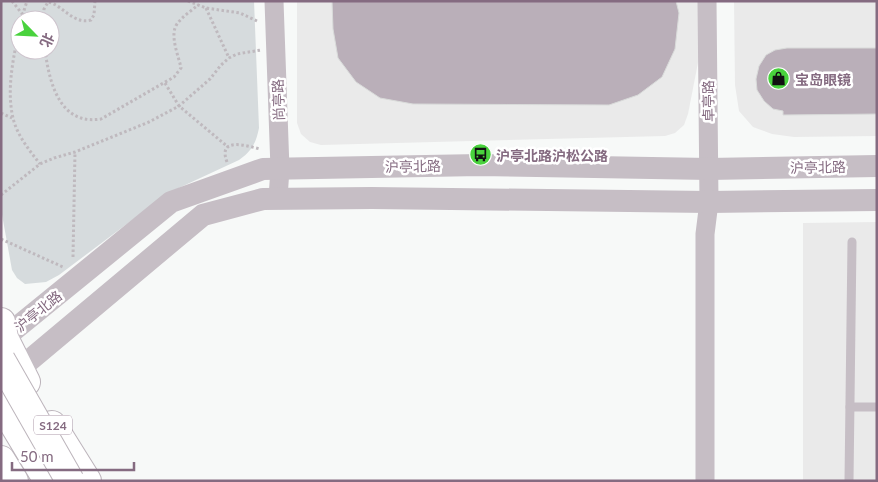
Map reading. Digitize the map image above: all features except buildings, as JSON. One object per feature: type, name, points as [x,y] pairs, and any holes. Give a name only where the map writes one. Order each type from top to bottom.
[{"type":"main road","points":[[6,347],[70,481]]},
{"type":"main road","name":"S124","points":[[6,347],[87,481]]},
{"type":"main road","points":[[1,403],[48,481]]},
{"type":"main road","points":[[1,460],[14,481]]},
{"type":"street","name":"尚亭路","points":[[274,1],[280,169],[278,198]]},
{"type":"street","name":"卓亭路","points":[[705,481],[705,234],[709,202],[707,1]]},
{"type":"street","name":"沪亭北路","points":[[6,347],[73,276],[172,202],[263,169],[480,165],[709,169],[877,166]]},
{"type":"street","points":[[6,347],[203,215],[263,199],[372,198],[709,202],[877,200]]},
{"type":"lane","points":[[849,481],[852,242]]},
{"type":"lane","points":[[850,407],[877,407]]},
{"type":"path","points":[[44,10],[48,2],[53,2],[70,15],[86,21],[91,20],[94,15],[95,1]]},
{"type":"path","points":[[188,1],[206,8],[240,13],[259,22],[275,24]]},
{"type":"path","points":[[46,60],[53,86],[62,103],[70,112],[79,118],[101,119],[174,77],[181,68],[174,29],[198,5]]},
{"type":"path","points":[[206,8],[229,58]]},
{"type":"path","points":[[1,195],[40,164],[149,122],[179,106],[210,79],[229,58],[237,54],[258,50],[276,52]]},
{"type":"path","points":[[13,60],[10,90],[13,118],[25,145],[40,164]]},
{"type":"path","points":[[165,83],[179,106],[228,147]]},
{"type":"path","points":[[1,113],[13,118]]},
{"type":"path","points":[[1,239],[73,276],[75,152]]},
{"type":"shaded area","points":[[1,1],[254,1],[259,128],[253,146],[247,153],[239,160],[168,193],[59,275],[46,282],[25,284],[17,278],[12,270],[1,209]]},
{"type":"shaded area","points":[[297,1],[710,1],[688,114],[684,125],[675,133],[665,136],[321,145],[310,142],[301,134],[297,123]]},
{"type":"shaded area","points":[[734,1],[877,1],[877,136],[794,137],[772,134],[753,127],[739,111],[735,85]]},
{"type":"shaded area","points":[[877,222],[877,481],[803,481],[803,223]]},
{"type":"place","name":"宝岛眼镜","points":[[779,79]]},
{"type":"place","name":"沪亭北路沪松公路","points":[[480,155]]}]
